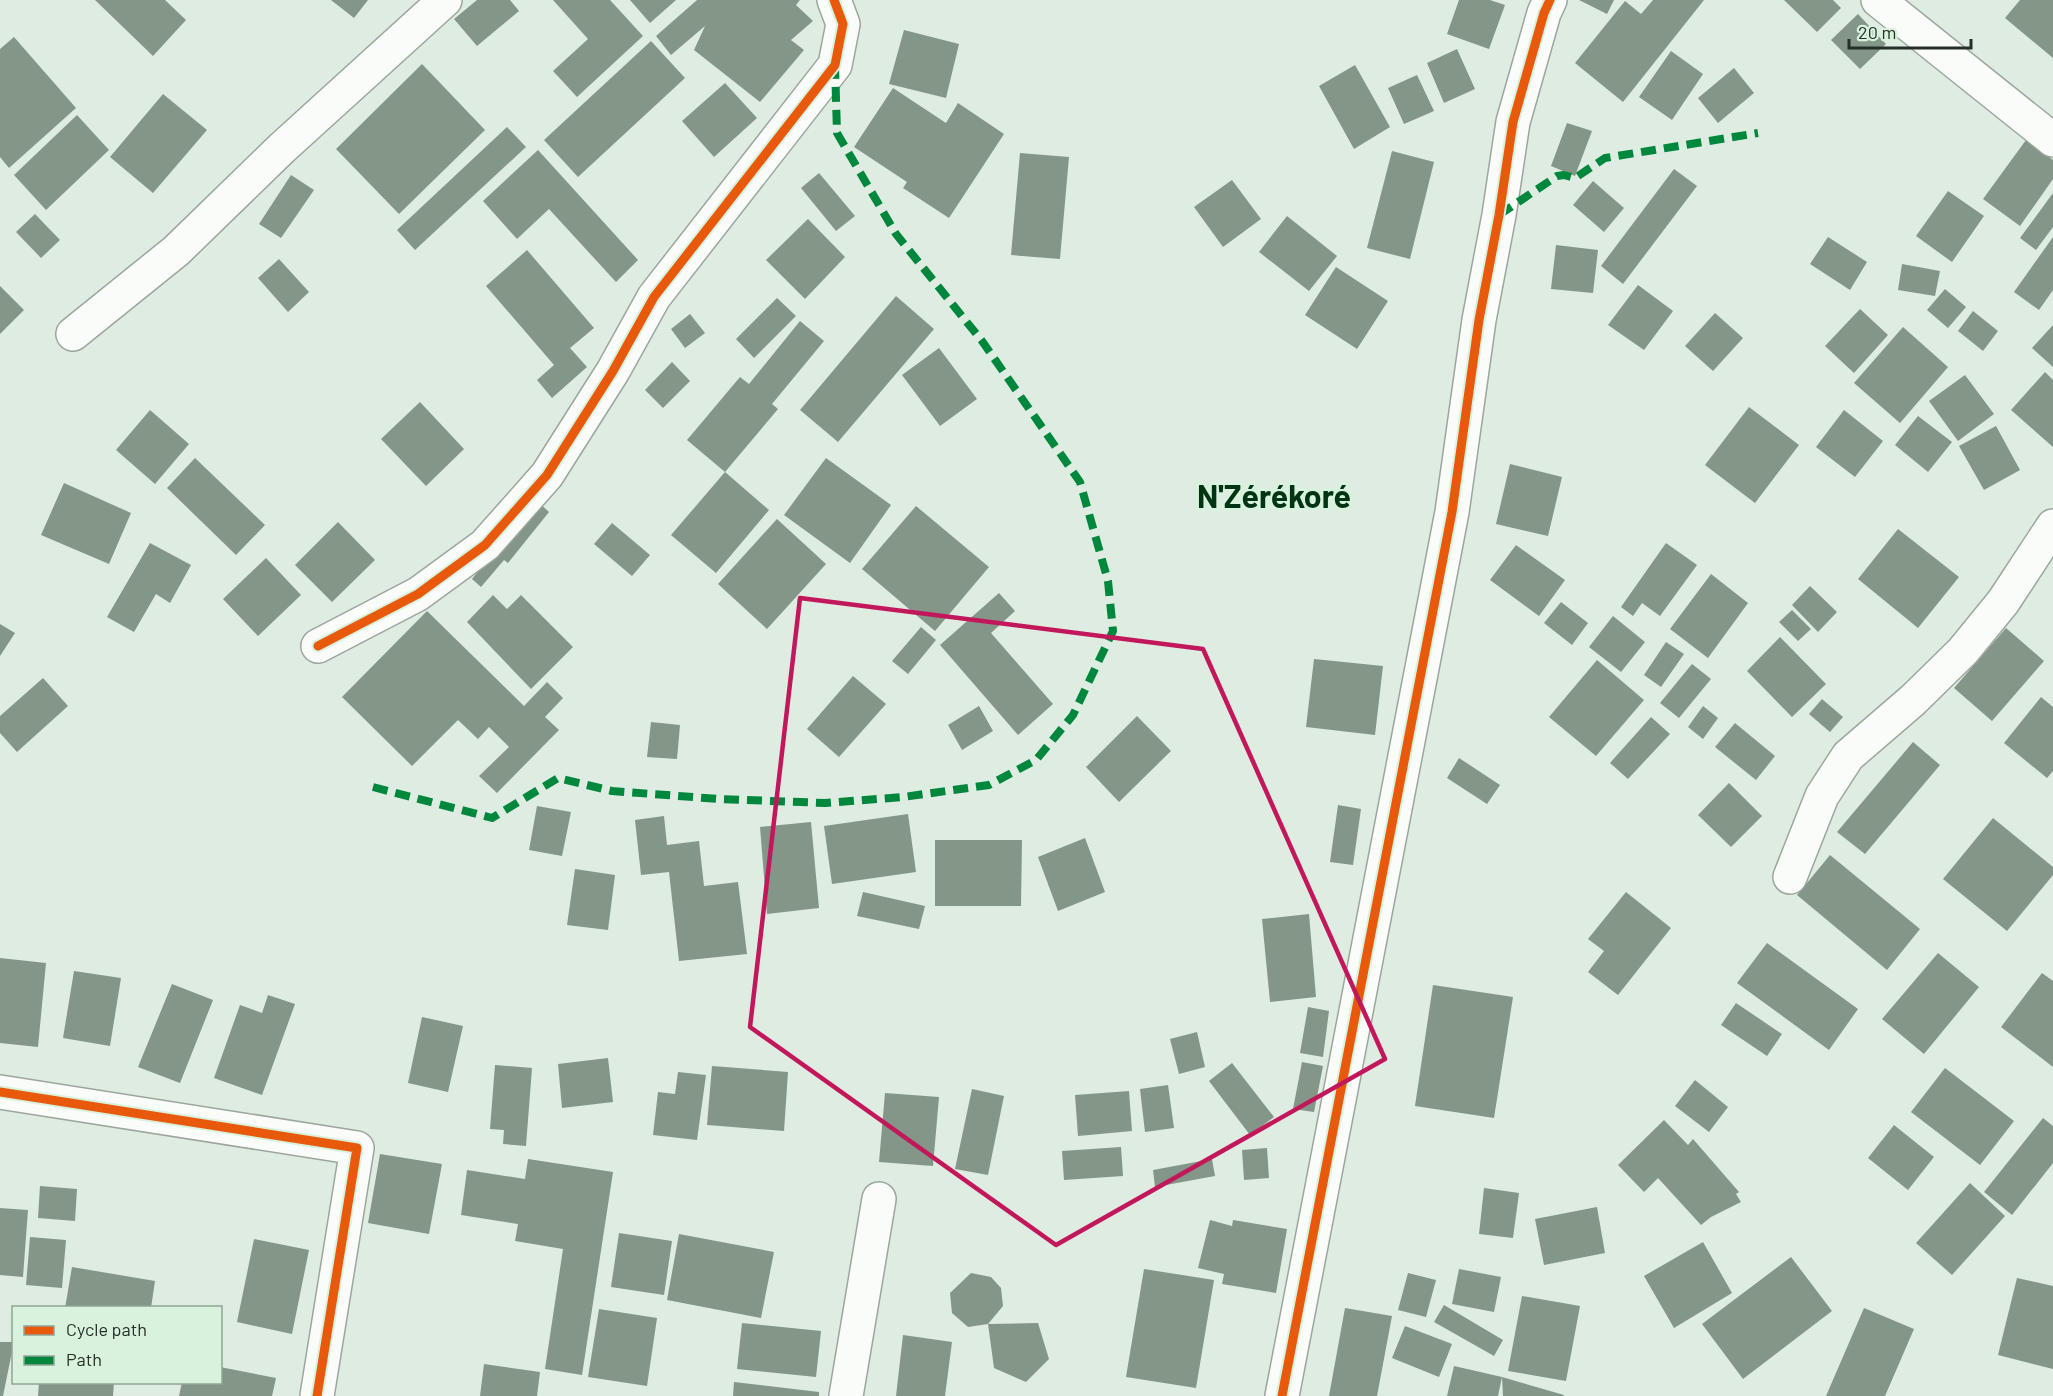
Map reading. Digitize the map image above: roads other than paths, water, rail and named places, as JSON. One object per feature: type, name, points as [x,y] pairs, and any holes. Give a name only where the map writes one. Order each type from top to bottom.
[{"type":"street","points":[[73,333],[176,250],[281,149],[445,0]]},
{"type":"street","points":[[318,646],[418,594],[485,545],[547,475],[613,371],[654,297],[835,65],[843,24],[834,0]]},
{"type":"street","points":[[1282,1396],[1452,512],[1479,320],[1499,215],[1513,122],[1544,13],[1550,0]]},
{"type":"street","points":[[1878,0],[2053,140]]},
{"type":"street","points":[[1790,877],[1822,796],[1848,756],[1913,700],[1963,651],[2003,602],[2053,526]]},
{"type":"street","points":[[0,1092],[357,1148],[317,1396]]},
{"type":"street","points":[[846,1396],[879,1199]]},
{"type":"district","name":"N'Zérékoré","points":[[1274,495]]}]
